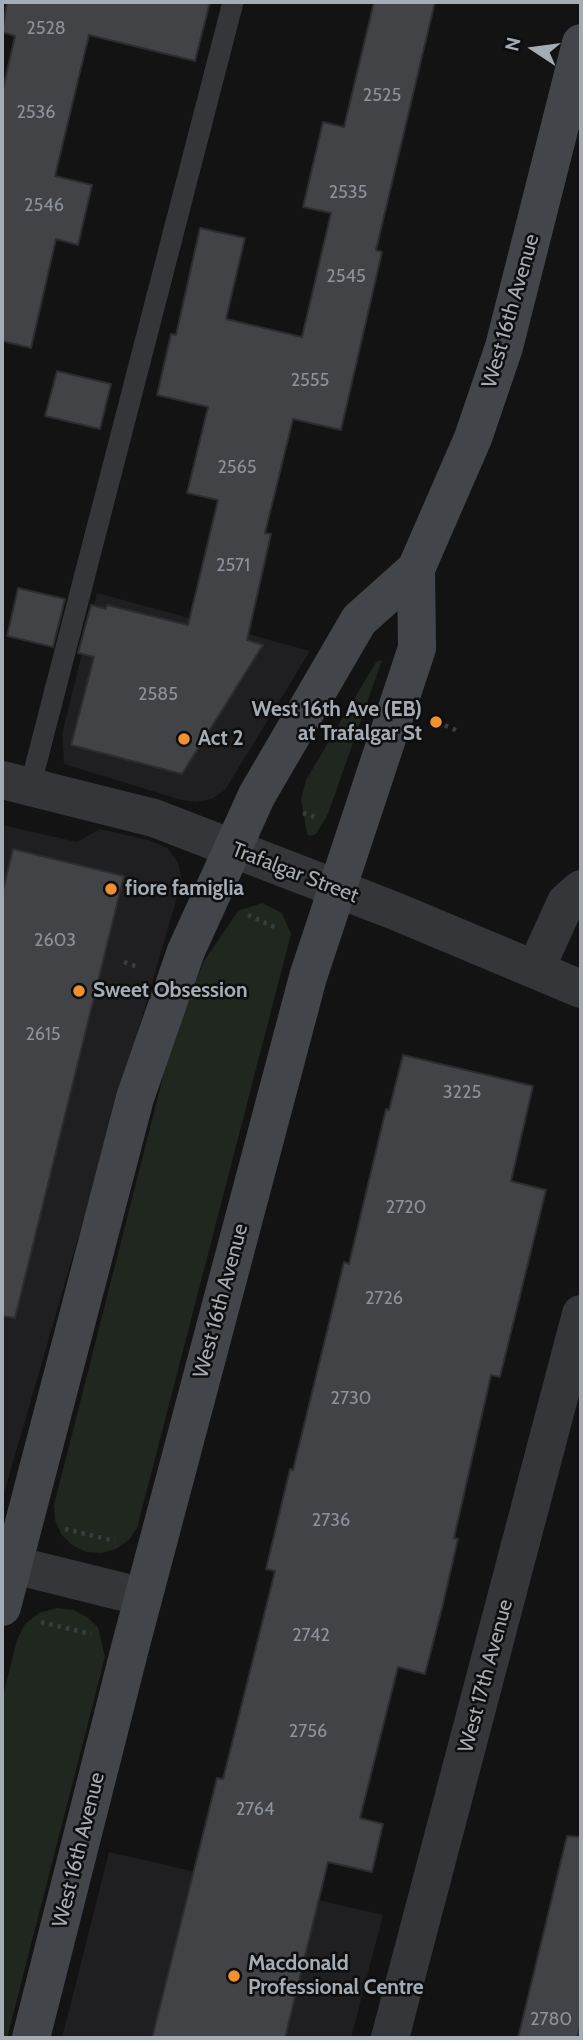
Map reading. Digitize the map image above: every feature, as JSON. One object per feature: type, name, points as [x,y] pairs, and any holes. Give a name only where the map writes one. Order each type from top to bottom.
[{"type":"main road","name":"West 16th Avenue","points":[[31,2038],[143,1597],[274,1102],[336,888],[417,648],[416,569],[473,438],[504,347],[581,43]]},
{"type":"main road","name":"West 16th Avenue","points":[[16,1614],[7,1563],[135,1098],[186,951],[257,795],[359,620],[416,569]]},
{"type":"street","name":"Trafalgar Street","points":[[16,783],[154,818],[536,968],[581,989]]},
{"type":"street","points":[[536,968],[566,902],[581,889]]},
{"type":"street","name":"West 17th Avenue","points":[[390,2038],[581,1314]]},
{"type":"street","points":[[7,1563],[143,1597]]},
{"type":"lane","points":[[16,783],[233,2]]},
{"type":"path","points":[[436,722],[456,730]]},
{"type":"path","points":[[303,813],[324,820]]},
{"type":"path","points":[[238,911],[291,934]]},
{"type":"path","points":[[58,1527],[124,1543]]},
{"type":"path","points":[[16,1614],[102,1637]]},
{"type":"shaded area","points":[[97,593],[310,651],[225,790],[212,799],[196,802],[181,800],[64,764],[62,734]]},
{"type":"shaded area","points":[[382,660],[328,814],[316,834],[310,836],[307,834],[301,799],[306,780],[376,662]]},
{"type":"shaded area","points":[[2,825],[77,842],[100,829],[148,840],[167,848],[178,862],[182,880],[2,1500]]},
{"type":"shaded area","points":[[262,903],[282,913],[291,934],[137,1528],[129,1540],[116,1549],[101,1553],[86,1552],[72,1545],[61,1534],[55,1520],[54,1505],[166,1065],[179,1022],[204,961],[238,911]]},
{"type":"shaded area","points":[[56,1608],[74,1610],[98,1627],[105,1657],[7,2038],[2,2038],[2,1700],[17,1640],[25,1624],[39,1613]]},
{"type":"shaded area","points":[[109,1852],[383,1915],[351,2038],[62,2038]]},
{"type":"building","points":[[7,2],[210,2],[195,61],[89,35],[55,176],[92,185],[78,245],[56,239],[31,348],[2,341],[2,93],[15,36],[2,32]]},
{"type":"building","points":[[374,2],[435,2],[376,250],[382,252],[341,430],[293,419],[265,533],[271,534],[247,640],[263,645],[182,774],[71,745],[94,657],[78,653],[91,605],[106,609],[107,605],[188,625],[218,500],[187,493],[208,407],[157,395],[171,334],[176,335],[200,228],[245,238],[226,319],[302,337],[331,213],[303,207],[323,122],[344,127]]},
{"type":"building","points":[[57,371],[111,384],[100,429],[45,416]]},
{"type":"building","points":[[18,588],[65,599],[53,647],[7,636]]},
{"type":"building","points":[[13,849],[124,876],[15,1318],[2,1316],[2,894]]},
{"type":"building","points":[[403,1055],[533,1086],[511,1181],[546,1190],[500,1377],[491,1375],[454,1538],[458,1539],[442,1608],[425,1674],[398,1667],[360,1818],[383,1824],[372,1872],[328,1862],[285,2038],[152,2038],[217,1778],[223,1779],[275,1571],[266,1569],[290,1469],[293,1470],[344,1262],[349,1264],[386,1109],[389,1110]]},
{"type":"building","points":[[567,1836],[581,1837],[581,2023],[577,2038],[518,2038]]},
{"type":"place","name":"West 16th Ave (EB) at Trafalgar St","points":[[436,722]]},
{"type":"place","name":"Act 2","points":[[184,739]]},
{"type":"place","name":"fiore famiglia","points":[[111,889]]},
{"type":"place","name":"Sweet Obsession","points":[[79,991]]},
{"type":"place","name":"Macdonald Professional Centre","points":[[234,1976]]}]
